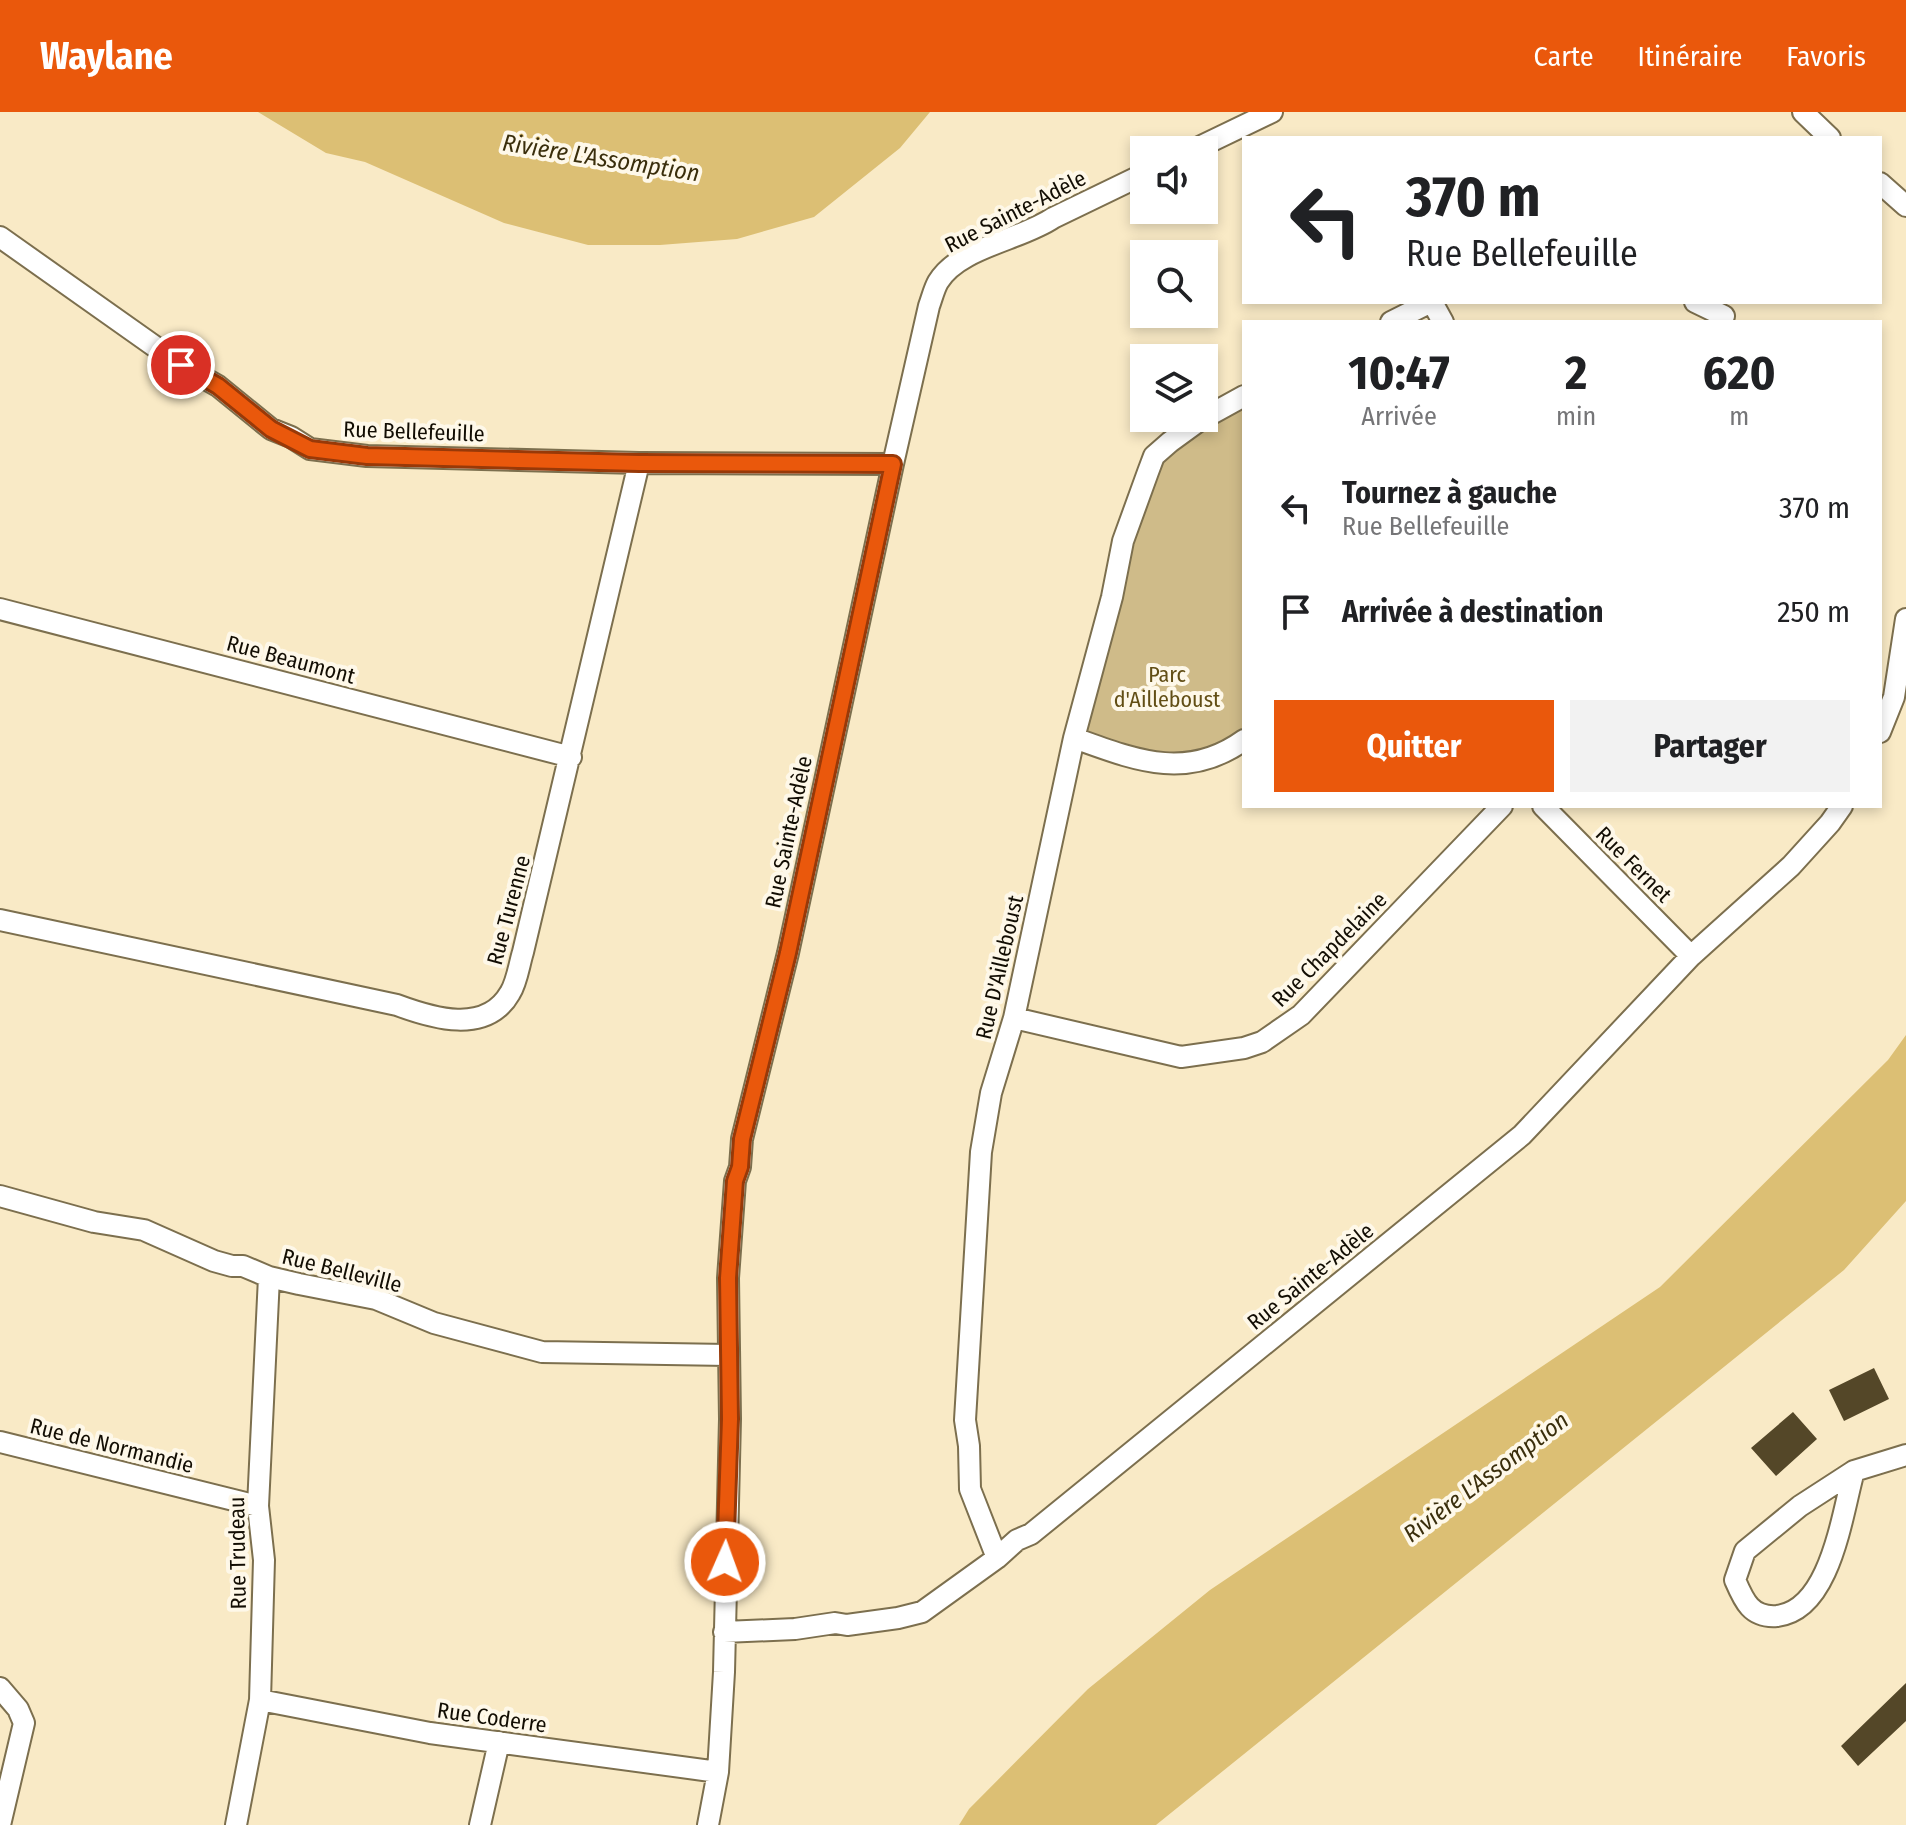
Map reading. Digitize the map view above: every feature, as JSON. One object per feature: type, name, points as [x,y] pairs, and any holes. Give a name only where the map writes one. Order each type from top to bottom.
[{"type":"street","points":[[1218,138],[1272,112]]},
{"type":"street","points":[[1803,112],[1828,136]]},
{"type":"street","name":"Rue Sainte-Adèle","points":[[708,1825],[718,1772],[724,1632],[730,1419],[728,1278],[735,1181],[929,306],[938,282],[946,272],[970,255],[1000,241],[1013,239],[1130,181]]},
{"type":"street","points":[[1882,185],[1906,206]]},
{"type":"street","name":"Rue Bellefeuille","points":[[0,237],[181,365],[218,386],[271,429],[310,449],[367,456],[639,463],[893,464]]},
{"type":"street","points":[[1395,320],[1428,304]]},
{"type":"street","points":[[1701,304],[1726,313]]},
{"type":"street","name":"Rue D'Ailleboust","points":[[1218,410],[1242,397]]},
{"type":"street","name":"Rue D'Ailleboust","points":[[997,1558],[970,1489],[965,1420],[981,1152],[991,1093],[1014,1018],[1074,738],[1112,597],[1123,541],[1154,456],[1184,432]]},
{"type":"street","name":"Rue Turenne","points":[[0,920],[397,1005],[421,1014],[473,1020],[492,1011],[510,994],[523,952],[639,463]]},
{"type":"street","name":"Rue Beaumont","points":[[0,609],[571,757]]},
{"type":"street","points":[[1882,727],[1894,697],[1906,619]]},
{"type":"street","points":[[1074,738],[1155,764],[1213,759],[1242,741]]},
{"type":"street","name":"Rue Chapdelaine","points":[[1014,1018],[1181,1057],[1244,1048],[1262,1042],[1301,1015],[1500,808]]},
{"type":"street","name":"Rue Fernet","points":[[1545,808],[1691,956]]},
{"type":"street","name":"Rue Sainte-Adèle","points":[[724,1632],[795,1629],[835,1623],[847,1625],[922,1612],[1017,1540],[1031,1534],[1522,1135],[1691,956],[1791,866],[1841,808]]},
{"type":"street","name":"Rue Belleville","points":[[0,1196],[94,1222],[144,1230],[214,1261],[243,1266],[269,1277],[376,1299],[434,1323],[542,1352],[728,1355]]},
{"type":"street","name":"Rue Trudeau","points":[[236,1825],[260,1700],[264,1560],[258,1506],[269,1277]]},
{"type":"street","name":"Rue de Normandie","points":[[0,1442],[258,1506]]},
{"type":"street","points":[[1854,1471],[1826,1573],[1810,1600],[1788,1614],[1765,1617],[1745,1604],[1735,1580],[1745,1551],[1800,1506],[1854,1471],[1906,1455]]},
{"type":"street","points":[[0,1688],[18,1709],[24,1723],[0,1825]]},
{"type":"street","name":"Rue Coderre","points":[[260,1700],[430,1733],[718,1772]]},
{"type":"street","points":[[480,1825],[499,1742]]},
{"type":"green space","name":"Parc d'Ailleboust","points":[[1242,398],[1242,741],[1155,764],[1074,738],[1148,472],[1199,432],[1218,432],[1218,417]]},
{"type":"water","name":"Rivière L'Assomption","points":[[258,112],[930,112],[900,148],[814,217],[737,239],[660,245],[588,245],[504,223],[365,162],[326,153]]},
{"type":"water","name":"Rivière L'Assomption","points":[[1906,1035],[1906,1201],[1844,1270],[1156,1825],[959,1825],[969,1809],[1088,1689],[1210,1590],[1660,1287],[1888,1060]]},
{"type":"building","points":[[1874,1368],[1889,1399],[1844,1421],[1829,1390]]},
{"type":"building","points":[[1793,1412],[1817,1439],[1776,1476],[1751,1448]]},
{"type":"building","points":[[1906,1683],[1906,1721],[1858,1766],[1841,1746]]},
{"type":"route","points":[[181,365],[218,386],[271,429],[310,449],[367,456],[639,463],[893,464],[788,953],[742,1139],[740,1167],[735,1181],[728,1278],[730,1419],[725,1562]]}]
